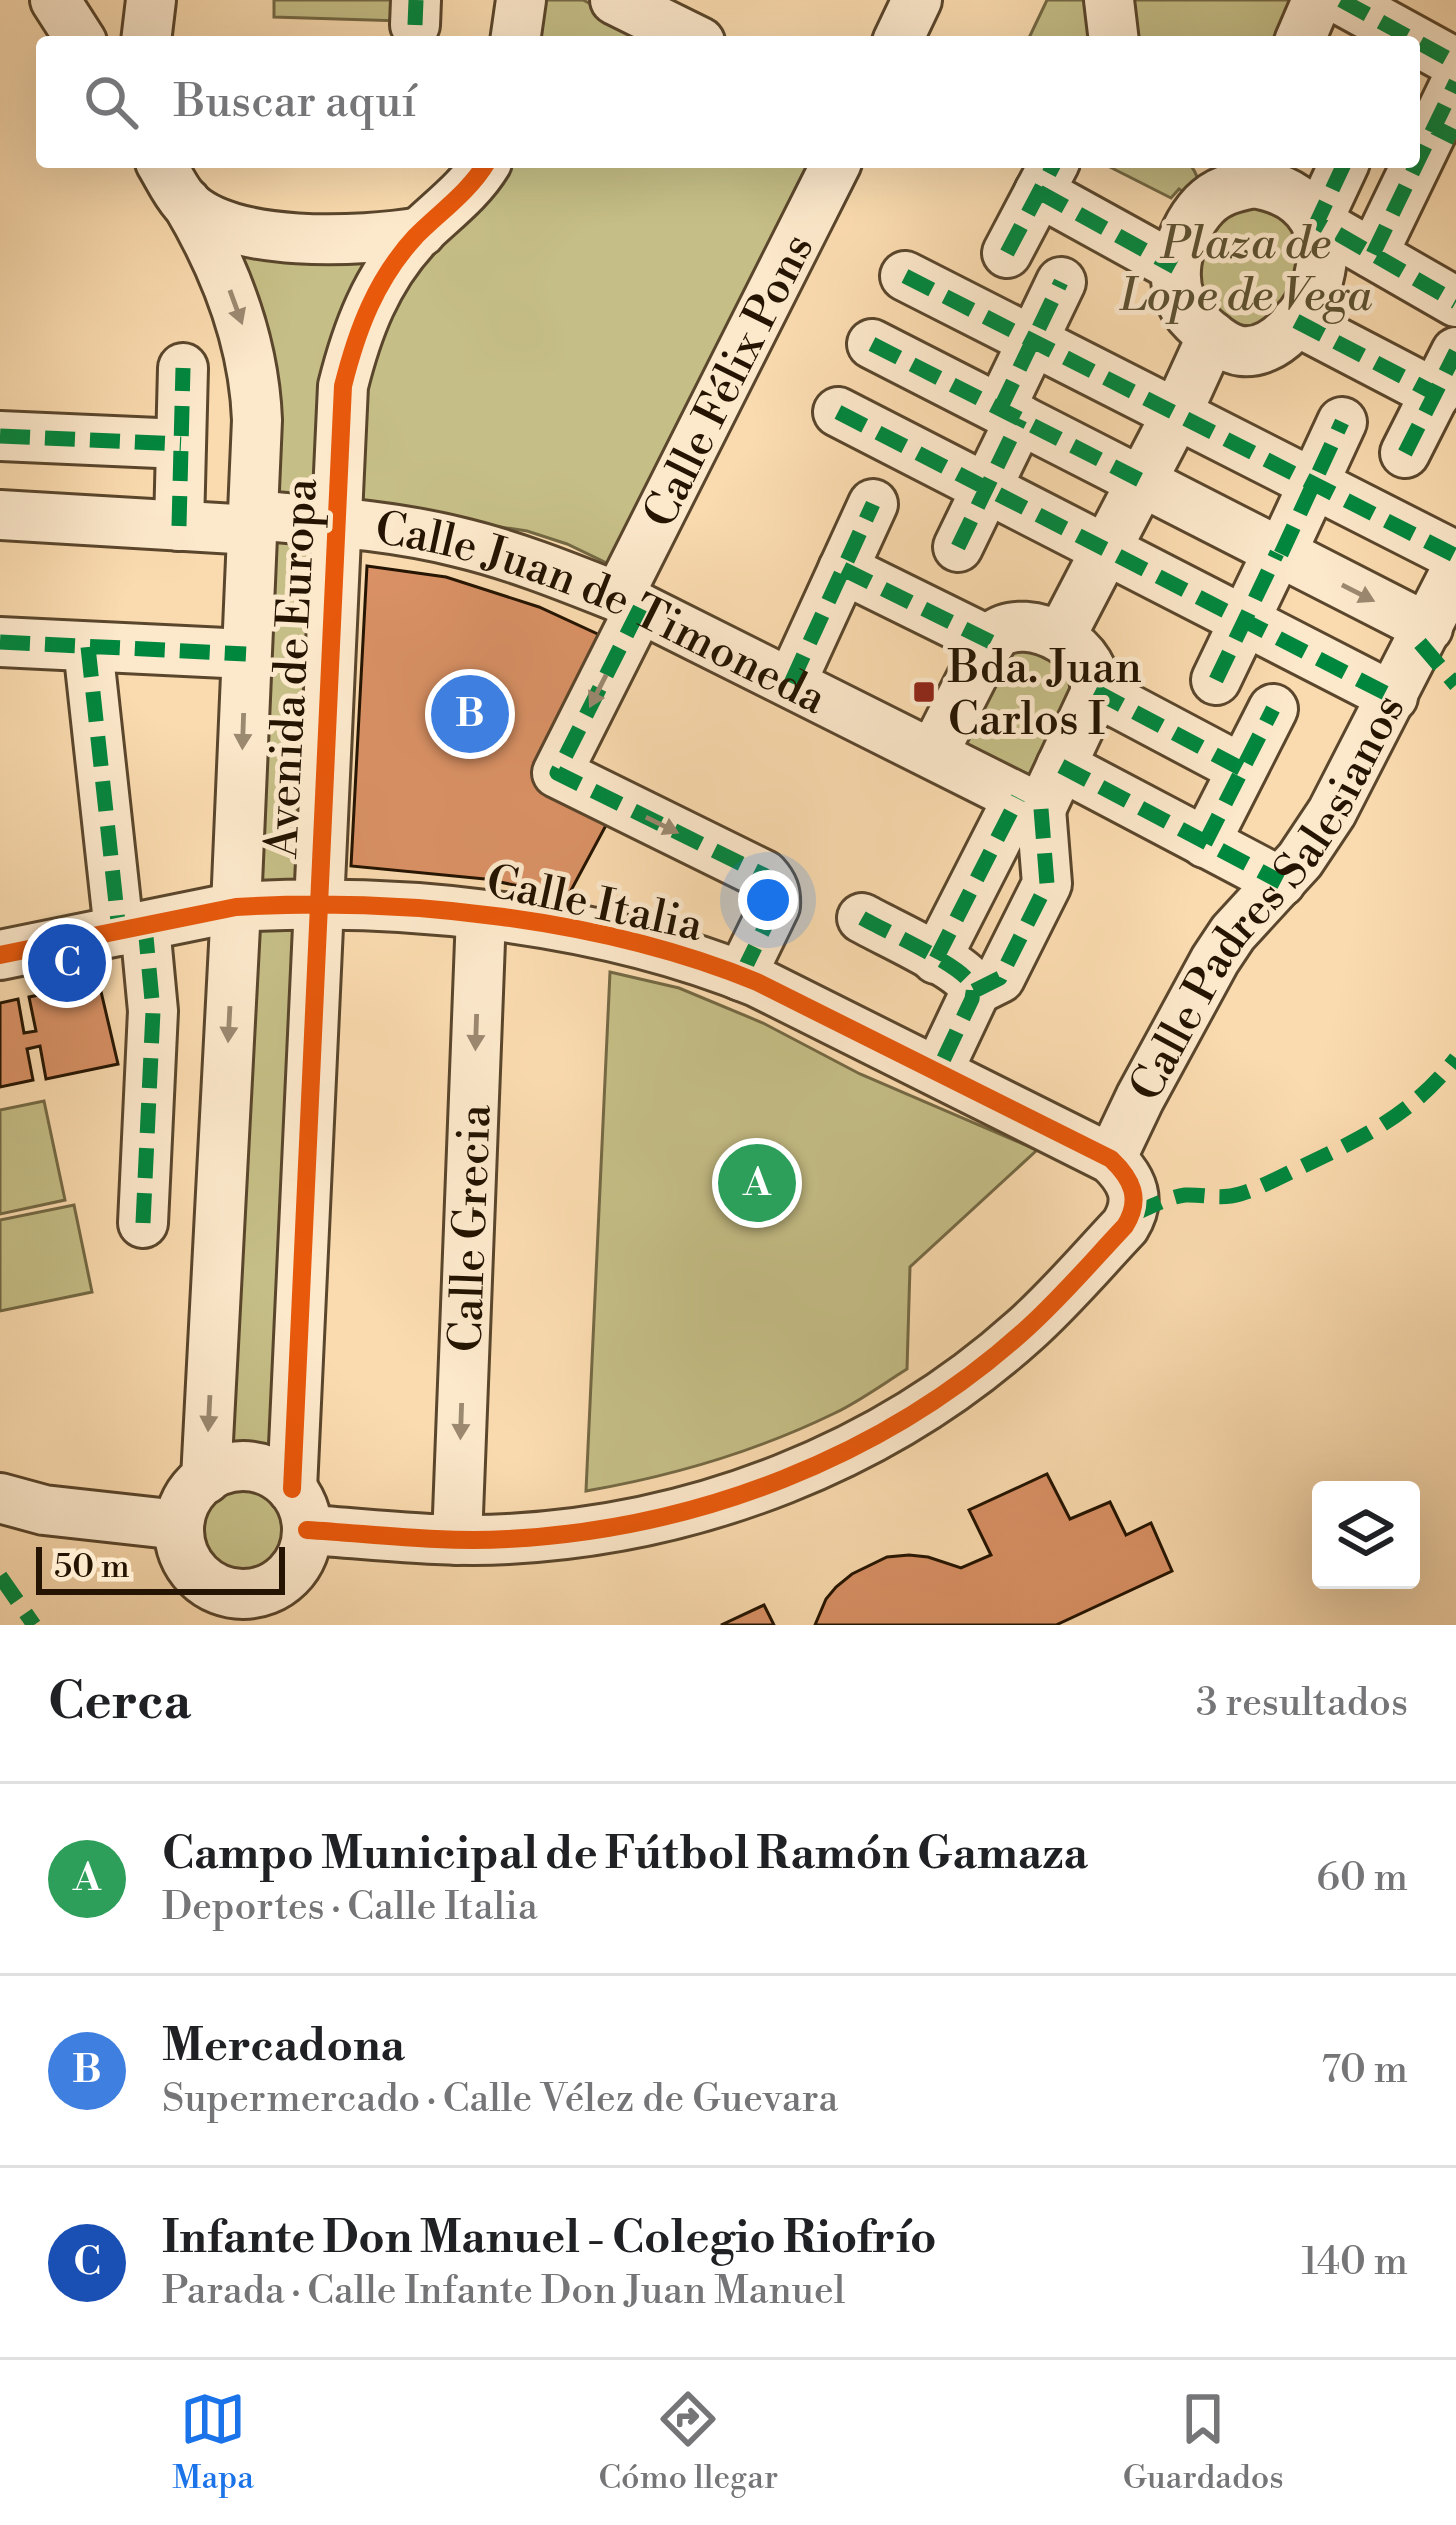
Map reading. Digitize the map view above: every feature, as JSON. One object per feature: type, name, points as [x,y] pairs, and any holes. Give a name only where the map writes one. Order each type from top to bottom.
[{"type":"street","points":[[55,0],[78,36]]},
{"type":"street","points":[[147,36],[151,0]]},
{"type":"street","points":[[516,36],[521,0]]},
{"type":"street","points":[[615,0],[699,26]]},
{"type":"street","points":[[899,36],[917,0]]},
{"type":"street","points":[[1109,0],[1113,36]]},
{"type":"street","points":[[1302,36],[1317,0]]},
{"type":"street","points":[[1340,0],[1400,36]]},
{"type":"street","points":[[1420,46],[1456,62]]},
{"type":"street","points":[[1373,254],[1445,133],[1456,82]]},
{"type":"street","name":"Avenida de Europa","points":[[164,168],[210,242],[246,338],[256,394],[236,907],[206,1479],[184,1504],[179,1526],[181,1546],[203,1580],[242,1594],[262,1592],[280,1583],[304,1550],[300,1509],[318,903],[343,386],[364,315],[381,282],[398,256],[483,168]]},
{"type":"street","name":"Calle Félix Pons","points":[[741,976],[775,906],[776,895],[764,875],[557,773],[629,603],[834,168]]},
{"type":"street","points":[[1342,168],[1317,222],[1324,248],[1321,275],[1290,330],[1268,346],[1240,351],[1190,317],[1176,290],[1175,267],[1193,221],[1206,203],[1251,173],[1300,202],[1317,222],[1456,302]]},
{"type":"street","points":[[1007,253],[1047,177],[1175,267]]},
{"type":"street","points":[[186,202],[215,223],[252,232],[352,240],[421,232]]},
{"type":"street","points":[[905,276],[1456,556]]},
{"type":"street","points":[[958,548],[986,489],[1032,343],[1061,282]]},
{"type":"street","points":[[1296,321],[1446,373],[1405,453]]},
{"type":"street","points":[[1060,636],[1212,336]]},
{"type":"street","points":[[872,344],[1428,628]]},
{"type":"street","points":[[179,526],[183,368]]},
{"type":"street","points":[[838,412],[1393,697]]},
{"type":"street","points":[[1216,680],[1342,422]]},
{"type":"street","points":[[0,436],[181,444]]},
{"type":"street","points":[[791,683],[873,505]]},
{"type":"street","name":"Calle Juan de Timoneda","points":[[0,515],[179,526],[338,523],[492,550],[629,603],[933,754],[1205,843],[1282,882]]},
{"type":"street","points":[[843,569],[991,642]]},
{"type":"street","name":"Calle Padres Salesianos","points":[[1111,1159],[1233,933],[1300,860],[1332,812],[1456,570]]},
{"type":"street","points":[[933,754],[1000,631],[1018,625],[1060,636],[1095,675],[1095,691],[1040,791],[936,959]]},
{"type":"street","points":[[0,643],[246,654]]},
{"type":"street","points":[[88,647],[132,928],[153,1011],[142,1223]]},
{"type":"street","points":[[1095,691],[1242,769]]},
{"type":"street","points":[[1205,843],[1273,709]]},
{"type":"street","points":[[938,1071],[974,991],[1000,978],[1047,884],[1040,791]]},
{"type":"street","name":"Calle Italia","points":[[0,955],[236,907],[318,903],[561,926],[639,942],[741,976],[1111,1159]]},
{"type":"street","name":"Calle Grecia","points":[[457,1540],[481,915]]},
{"type":"street","points":[[862,918],[966,978],[974,991]]},
{"type":"street","points":[[206,1479],[234,1466],[256,1467],[276,1475],[300,1509],[457,1540],[566,1533],[654,1519],[719,1502],[865,1443],[978,1370],[1022,1333],[1133,1214],[1133,1187],[1111,1159]]},
{"type":"street","points":[[0,1498],[44,1510],[179,1526]]},
{"type":"green space","points":[[274,0],[403,0],[402,21],[274,17]]},
{"type":"green space","points":[[536,0],[583,0],[653,36],[531,36]]},
{"type":"green space","points":[[1047,0],[1090,0],[1093,36],[1030,36]]},
{"type":"green space","points":[[1122,0],[1302,0],[1287,36],[1128,36]]},
{"type":"green space","points":[[499,168],[811,168],[613,566],[527,531],[350,504],[376,321]]},
{"type":"green space","points":[[1112,168],[1192,168],[1198,180],[1195,200],[1179,189],[1171,198]]},
{"type":"green space","name":"Plaza de Lope de Vega","points":[[1250,203],[1287,222],[1304,261],[1274,319],[1250,326],[1223,323],[1189,275],[1223,213]]},
{"type":"green space","points":[[226,245],[372,254],[327,503],[262,498]]},
{"type":"green space","points":[[261,531],[325,536],[310,890],[245,894]]},
{"type":"green space","points":[[1009,634],[1092,677],[1032,792],[950,749]]},
{"type":"green space","points":[[307,919],[283,1456],[249,1447],[220,1453],[247,923]]},
{"type":"green space","points":[[610,972],[679,988],[763,1023],[860,1074],[1037,1150],[910,1267],[907,1369],[844,1408],[775,1440],[682,1470],[586,1491]]},
{"type":"green space","points":[[44,1101],[65,1200],[0,1214],[0,1110]]},
{"type":"green space","points":[[74,1205],[92,1292],[0,1311],[0,1220]]},
{"type":"green space","points":[[244,1485],[262,1488],[277,1498],[287,1513],[287,1549],[277,1564],[262,1574],[244,1577],[226,1574],[211,1564],[201,1549],[198,1531],[201,1513],[211,1498],[226,1488]]},
{"type":"building","points":[[367,566],[446,577],[539,607],[617,643],[546,785],[611,816],[568,896],[485,879],[351,866]]},
{"type":"building","points":[[99,983],[118,1064],[46,1079],[40,1046],[27,1049],[33,1080],[0,1087],[0,1003],[18,999],[24,1033],[36,1031],[29,997]]},
{"type":"building","points":[[1047,1474],[1070,1519],[1110,1502],[1126,1535],[1151,1523],[1172,1571],[1056,1625],[815,1625],[836,1587],[887,1557],[928,1557],[961,1568],[991,1555],[969,1510]]},
{"type":"building","points":[[764,1605],[774,1625],[721,1625]]},
{"type":"marked path","points":[[415,25],[416,0]]},
{"type":"marked path","points":[[1341,0],[1407,36]]},
{"type":"marked path","points":[[1420,43],[1456,63]]},
{"type":"marked path","points":[[1420,157],[1456,82]]},
{"type":"marked path","points":[[1434,127],[1456,138]]},
{"type":"marked path","points":[[1007,253],[1052,168]]},
{"type":"marked path","points":[[1342,168],[1317,222],[1456,302]]},
{"type":"marked path","points":[[1373,254],[1414,168]]},
{"type":"marked path","points":[[1039,192],[1175,267]]},
{"type":"marked path","points":[[905,276],[1456,556]]},
{"type":"marked path","points":[[1000,409],[1061,282]]},
{"type":"marked path","points":[[1296,321],[1436,394]]},
{"type":"marked path","points":[[872,344],[1142,481]]},
{"type":"marked path","points":[[1405,453],[1456,352]]},
{"type":"marked path","points":[[179,526],[183,368]]},
{"type":"marked path","points":[[838,412],[1393,697]]},
{"type":"marked path","points":[[958,547],[1020,419]]},
{"type":"marked path","points":[[1281,554],[1342,422]]},
{"type":"marked path","points":[[0,436],[181,444]]},
{"type":"marked path","points":[[791,683],[873,504]]},
{"type":"marked path","points":[[1216,680],[1277,553]]},
{"type":"marked path","points":[[843,569],[991,642]]},
{"type":"marked path","points":[[640,608],[557,773],[764,875],[773,889],[775,906],[741,976]]},
{"type":"marked path","points":[[0,642],[246,654]]},
{"type":"marked path","points":[[1420,643],[1456,685]]},
{"type":"marked path","points":[[88,647],[119,931]]},
{"type":"marked path","points":[[1095,691],[1242,769]]},
{"type":"marked path","points":[[1205,843],[1273,709]]},
{"type":"marked path","points":[[1061,766],[1281,882]]},
{"type":"marked path","points":[[936,959],[1018,798]]},
{"type":"marked path","points":[[974,991],[1000,978],[1047,884],[1041,809]]},
{"type":"marked path","points":[[862,918],[948,964],[972,985],[972,999],[938,1071]]},
{"type":"marked path","points":[[143,1223],[153,1011],[145,926]]},
{"type":"marked path","points":[[1133,1214],[1179,1196],[1226,1197],[1262,1186],[1365,1135],[1404,1110],[1456,1058]]},
{"type":"marked path","points":[[0,1576],[34,1625]]},
{"type":"cycle path","points":[[292,1489],[343,386],[362,325],[390,270],[416,236],[483,168]]},
{"type":"cycle path","points":[[0,955],[236,907],[434,909],[568,928],[697,960],[757,982],[1111,1159],[1129,1182],[1134,1198],[1125,1226],[1024,1331],[910,1416],[784,1479],[648,1520],[578,1532],[458,1540],[307,1530]]},
{"type":"place","name":"Bda. Juan Carlos I","points":[[924,692]]},
{"type":"place","name":"Mercadona","points":[[470,714]]},
{"type":"place","name":"Infante Don Manuel - Colegio Riofrío","points":[[67,963]]},
{"type":"place","name":"Campo Municipal de Fútbol Ramón Gamaza","points":[[757,1183]]}]
